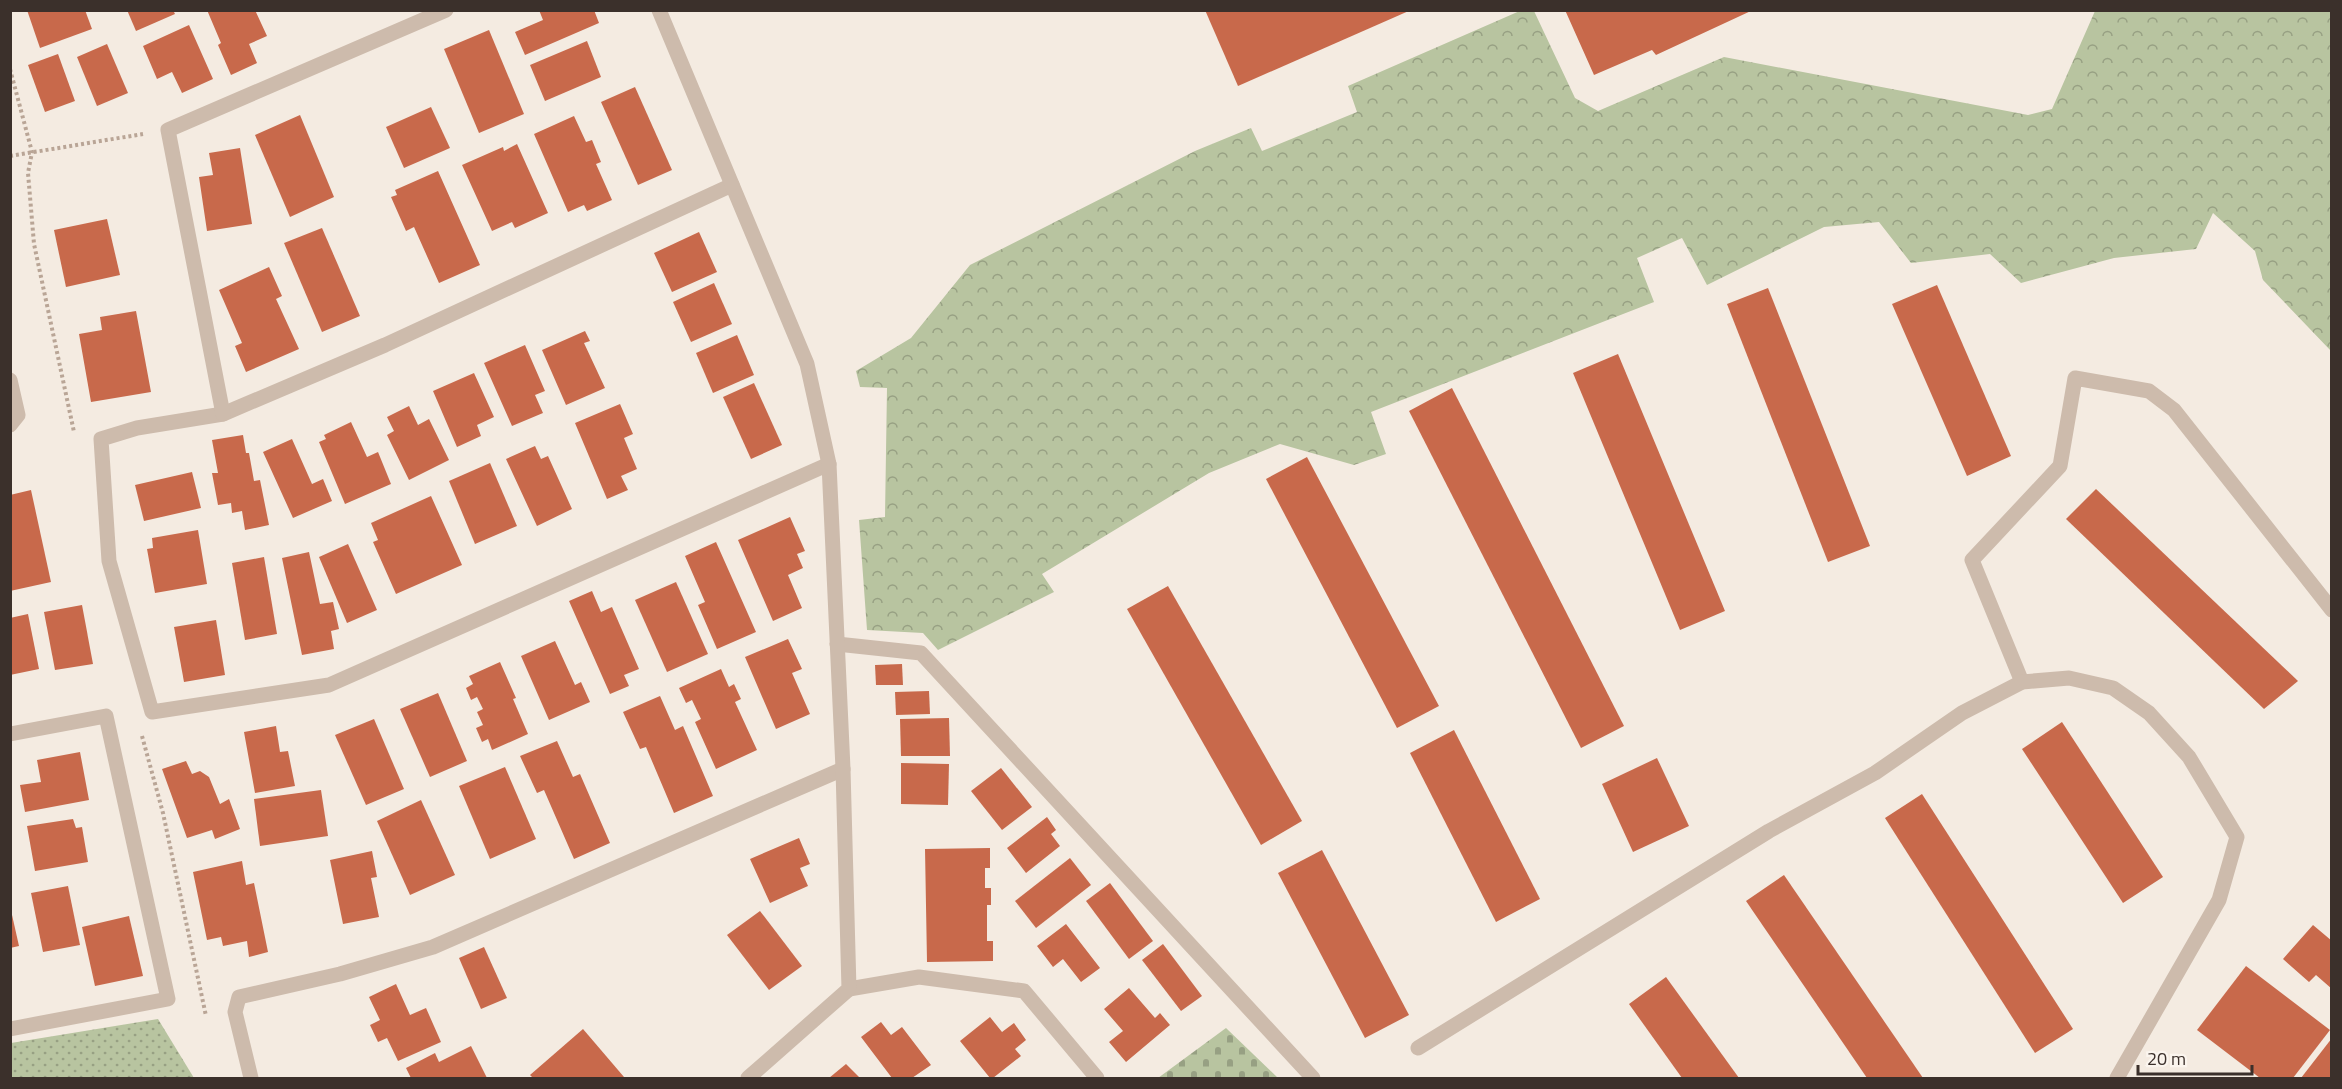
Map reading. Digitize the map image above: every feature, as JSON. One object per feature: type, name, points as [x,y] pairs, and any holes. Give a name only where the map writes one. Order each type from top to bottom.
[{"type":"street","points":[[223,414],[168,130],[446,10]]},
{"type":"street","points":[[658,10],[807,364],[829,464],[843,769],[849,989]]},
{"type":"street","points":[[732,185],[385,345],[223,414],[137,428],[101,439],[109,561],[152,712],[329,685],[829,464]]},
{"type":"street","points":[[2022,681],[1972,560],[2060,466],[2075,378],[2149,391],[2174,410],[2331,610]]},
{"type":"street","points":[[10,380],[18,415],[10,425]]},
{"type":"street","points":[[837,644],[921,653],[1313,1078]]},
{"type":"street","points":[[1418,1048],[1769,831],[1875,773],[1962,713],[2022,681],[2069,678],[2113,688],[2149,713],[2189,757],[2237,837],[2219,900],[2117,1078]]},
{"type":"street","points":[[10,734],[106,716],[168,999],[10,1029]]},
{"type":"street","points":[[251,1078],[235,1012],[239,997],[340,974],[433,947],[843,769]]},
{"type":"street","points":[[748,1078],[849,989],[919,977],[1024,991],[1097,1078]]},
{"type":"path","points":[[10,69],[32,152]]},
{"type":"path","points":[[10,156],[168,130]]},
{"type":"green space","points":[[1522,10],[1534,11],[1575,98],[1598,111],[1724,57],[2028,115],[2052,109],[2095,11],[2331,11],[2331,351],[2263,280],[2255,251],[2213,213],[2196,249],[2114,258],[2021,283],[1990,254],[1911,263],[1879,222],[1824,227],[1707,285],[1682,238],[1637,258],[1654,302],[1371,412],[1386,454],[1354,465],[1280,444],[1209,473],[1042,574],[1054,592],[938,650],[923,633],[867,630],[859,520],[885,517],[887,388],[860,387],[856,371],[911,338],[970,265],[1195,151],[1251,128],[1262,151],[1357,112],[1348,86]]},
{"type":"green space","points":[[158,1019],[194,1078],[11,1078],[11,1043]]},
{"type":"green space","points":[[1226,1028],[1278,1078],[1158,1078]]},
{"type":"building","points":[[27,10],[85,10],[92,29],[40,48]]},
{"type":"building","points":[[127,10],[173,10],[175,14],[136,31]]},
{"type":"building","points":[[207,10],[255,10],[267,36],[249,44],[257,63],[231,75],[218,45],[221,43]]},
{"type":"building","points":[[539,10],[594,10],[599,23],[525,55],[515,32],[543,20]]},
{"type":"building","points":[[1205,10],[1411,10],[1238,86]]},
{"type":"building","points":[[1565,10],[1753,10],[1656,55],[1652,50],[1594,75]]},
{"type":"building","points":[[189,25],[213,79],[182,93],[172,72],[157,79],[143,46]]},
{"type":"building","points":[[489,30],[524,114],[479,133],[444,49]]},
{"type":"building","points":[[587,41],[601,77],[545,101],[530,65]]},
{"type":"building","points":[[107,44],[128,93],[97,106],[77,57]]},
{"type":"building","points":[[58,54],[75,101],[45,112],[28,65]]},
{"type":"building","points":[[635,87],[672,170],[638,185],[601,102]]},
{"type":"building","points":[[431,107],[450,148],[404,168],[386,127]]},
{"type":"building","points":[[300,115],[334,197],[290,217],[255,135]]},
{"type":"building","points":[[574,116],[586,142],[592,140],[601,162],[596,164],[612,200],[587,211],[584,205],[568,212],[534,134]]},
{"type":"building","points":[[517,144],[548,213],[515,228],[512,222],[492,231],[462,165],[503,147],[504,151]]},
{"type":"building","points":[[240,148],[252,224],[207,231],[199,177],[213,175],[209,153]]},
{"type":"building","points":[[438,171],[480,265],[439,283],[414,227],[406,231],[391,197],[397,195],[395,190]]},
{"type":"building","points":[[107,219],[120,275],[66,287],[54,230]]},
{"type":"building","points":[[322,228],[360,316],[322,332],[284,243]]},
{"type":"building","points":[[699,232],[717,272],[672,292],[654,253]]},
{"type":"building","points":[[269,267],[282,296],[276,299],[299,349],[246,372],[235,346],[242,343],[219,290]]},
{"type":"building","points":[[714,283],[732,324],[691,342],[673,302]]},
{"type":"building","points":[[1937,285],[2011,456],[1967,476],[1892,304]]},
{"type":"building","points":[[1768,288],[1870,546],[1828,562],[1727,304]]},
{"type":"building","points":[[136,311],[151,392],[91,402],[79,334],[102,330],[100,317]]},
{"type":"building","points":[[585,331],[590,341],[584,343],[605,388],[566,405],[542,350]]},
{"type":"building","points":[[737,335],[754,375],[713,393],[696,353]]},
{"type":"building","points":[[525,345],[545,391],[535,395],[543,413],[512,426],[484,363]]},
{"type":"building","points":[[1618,354],[1725,611],[1680,630],[1573,373]]},
{"type":"building","points":[[474,373],[494,417],[477,425],[481,436],[457,447],[433,391]]},
{"type":"building","points":[[754,383],[782,445],[751,459],[723,397]]},
{"type":"building","points":[[1452,388],[1624,726],[1581,748],[1409,411]]},
{"type":"building","points":[[620,404],[633,434],[624,438],[637,469],[621,476],[628,490],[607,499],[575,423]]},
{"type":"building","points":[[409,406],[418,425],[429,419],[449,460],[409,480],[387,435],[394,431],[387,417]]},
{"type":"building","points":[[351,422],[367,457],[378,452],[391,484],[345,504],[319,442],[326,439],[324,435]]},
{"type":"building","points":[[243,435],[254,481],[260,480],[269,525],[245,530],[242,511],[232,513],[231,503],[218,505],[212,473],[218,473],[212,440]]},
{"type":"building","points":[[292,439],[312,484],[323,479],[332,501],[293,518],[263,452]]},
{"type":"building","points":[[535,446],[541,459],[548,456],[572,509],[537,526],[506,459]]},
{"type":"building","points":[[1307,457],[1439,706],[1397,728],[1266,479]]},
{"type":"building","points":[[490,463],[517,526],[475,544],[449,481]]},
{"type":"building","points":[[192,472],[201,508],[144,521],[135,485]]},
{"type":"building","points":[[2096,489],[2298,681],[2264,709],[2066,519]]},
{"type":"building","points":[[31,490],[51,582],[10,591],[10,495]]},
{"type":"building","points":[[431,496],[462,565],[396,594],[373,542],[378,540],[371,523]]},
{"type":"building","points":[[790,517],[805,551],[797,554],[803,568],[788,575],[802,608],[773,621],[738,540]]},
{"type":"building","points":[[198,530],[207,584],[155,593],[147,549],[153,548],[152,538]]},
{"type":"building","points":[[716,542],[756,632],[717,649],[698,605],[705,602],[685,556]]},
{"type":"building","points":[[348,544],[377,610],[347,623],[319,557]]},
{"type":"building","points":[[309,552],[320,604],[333,602],[339,629],[331,631],[334,649],[302,655],[282,558]]},
{"type":"building","points":[[264,557],[277,634],[245,640],[232,563]]},
{"type":"building","points":[[676,582],[708,654],[667,672],[635,600]]},
{"type":"building","points":[[1168,586],[1302,821],[1261,845],[1127,609]]},
{"type":"building","points":[[592,591],[601,612],[612,607],[639,669],[624,675],[629,686],[610,694],[569,601]]},
{"type":"building","points":[[82,605],[93,664],[55,670],[44,612]]},
{"type":"building","points":[[28,614],[39,669],[10,675],[10,618]]},
{"type":"building","points":[[216,620],[225,675],[184,682],[174,627]]},
{"type":"building","points":[[788,639],[802,669],[792,673],[810,714],[776,729],[745,657]]},
{"type":"building","points":[[555,641],[575,685],[581,682],[590,702],[549,720],[521,656]]},
{"type":"building","points":[[500,662],[516,698],[513,699],[528,734],[492,750],[488,739],[482,742],[476,728],[483,725],[477,712],[483,709],[477,697],[471,700],[466,688],[473,684],[469,676]]},
{"type":"building","points":[[902,664],[903,685],[876,685],[875,665]]},
{"type":"building","points":[[721,669],[729,687],[734,684],[741,699],[735,702],[757,750],[716,769],[695,722],[701,719],[692,700],[686,703],[679,688]]},
{"type":"building","points":[[929,691],[930,714],[896,715],[895,692]]},
{"type":"building","points":[[438,693],[467,761],[430,777],[400,709]]},
{"type":"building","points":[[660,696],[675,730],[683,726],[713,796],[674,813],[646,747],[640,749],[623,712]]},
{"type":"building","points":[[949,718],[950,756],[901,756],[900,719]]},
{"type":"building","points":[[374,719],[404,789],[366,805],[335,735]]},
{"type":"building","points":[[2062,722],[2163,877],[2123,903],[2022,749]]},
{"type":"building","points":[[276,726],[280,752],[288,751],[295,786],[255,793],[244,732]]},
{"type":"building","points":[[1454,730],[1540,899],[1496,922],[1410,753]]},
{"type":"building","points":[[557,741],[573,777],[580,774],[610,843],[574,859],[544,790],[537,793],[520,756]]},
{"type":"building","points":[[80,752],[89,800],[25,812],[20,785],[41,782],[37,760]]},
{"type":"building","points":[[1657,758],[1689,826],[1633,852],[1602,784]]},
{"type":"building","points":[[186,761],[192,774],[200,771],[209,777],[220,804],[229,799],[240,829],[215,839],[212,830],[187,838],[162,769]]},
{"type":"building","points":[[901,763],[949,764],[948,805],[901,804]]},
{"type":"building","points":[[505,767],[536,839],[490,859],[459,786]]},
{"type":"building","points":[[1001,768],[1032,807],[1002,830],[971,791]]},
{"type":"building","points":[[321,790],[328,836],[260,846],[254,799]]},
{"type":"building","points":[[1922,794],[2073,1029],[2035,1053],[1885,818]]},
{"type":"building","points":[[421,800],[455,875],[410,895],[377,821]]},
{"type":"building","points":[[1047,817],[1056,830],[1051,834],[1060,846],[1026,873],[1007,848]]},
{"type":"building","points":[[73,819],[76,828],[82,827],[88,862],[35,871],[27,826]]},
{"type":"building","points":[[799,838],[810,864],[800,868],[808,886],[770,903],[750,859]]},
{"type":"building","points":[[990,848],[990,868],[985,868],[985,888],[991,888],[991,905],[987,905],[987,941],[993,941],[993,961],[927,962],[925,849]]},
{"type":"building","points":[[1322,850],[1409,1015],[1365,1038],[1278,873]]},
{"type":"building","points":[[372,851],[377,877],[371,878],[379,917],[343,924],[330,860]]},
{"type":"building","points":[[1070,858],[1091,885],[1036,928],[1015,901]]},
{"type":"building","points":[[242,861],[246,885],[254,883],[268,952],[249,957],[247,941],[223,946],[221,937],[207,940],[193,872]]},
{"type":"building","points":[[1784,875],[1923,1078],[1867,1078],[1746,901]]},
{"type":"building","points":[[1110,883],[1153,941],[1129,959],[1086,901]]},
{"type":"building","points":[[68,886],[80,945],[43,952],[31,893]]},
{"type":"building","points":[[10,906],[19,946],[10,948]]},
{"type":"building","points":[[760,911],[802,966],[769,990],[727,935]]},
{"type":"building","points":[[129,916],[143,976],[95,986],[82,927]]},
{"type":"building","points":[[1066,924],[1100,968],[1081,982],[1063,959],[1053,967],[1037,946]]},
{"type":"building","points":[[2313,925],[2332,941],[2332,989],[2316,975],[2309,982],[2283,959]]},
{"type":"building","points":[[1163,944],[1202,996],[1181,1011],[1142,960]]},
{"type":"building","points":[[484,947],[507,998],[481,1009],[459,958]]},
{"type":"building","points":[[2246,966],[2330,1030],[2293,1078],[2260,1078],[2197,1030]]},
{"type":"building","points":[[1666,977],[1739,1078],[1682,1078],[1629,1004]]},
{"type":"building","points":[[396,984],[410,1015],[426,1008],[441,1042],[398,1061],[387,1038],[378,1042],[370,1025],[380,1020],[369,997]]},
{"type":"building","points":[[1129,988],[1155,1018],[1160,1013],[1170,1025],[1126,1062],[1109,1042],[1123,1031],[1104,1009]]},
{"type":"building","points":[[990,1017],[1002,1032],[1014,1023],[1026,1040],[1015,1049],[1021,1056],[993,1078],[990,1078],[960,1041]]},
{"type":"building","points":[[881,1022],[891,1035],[902,1027],[931,1065],[912,1078],[892,1078],[861,1037]]},
{"type":"building","points":[[583,1029],[624,1077],[533,1078],[530,1075]]},
{"type":"building","points":[[2332,1038],[2332,1078],[2301,1078]]},
{"type":"building","points":[[471,1046],[487,1078],[411,1078],[406,1068],[435,1053],[439,1062]]},
{"type":"building","points":[[846,1064],[860,1078],[829,1078]]}]
